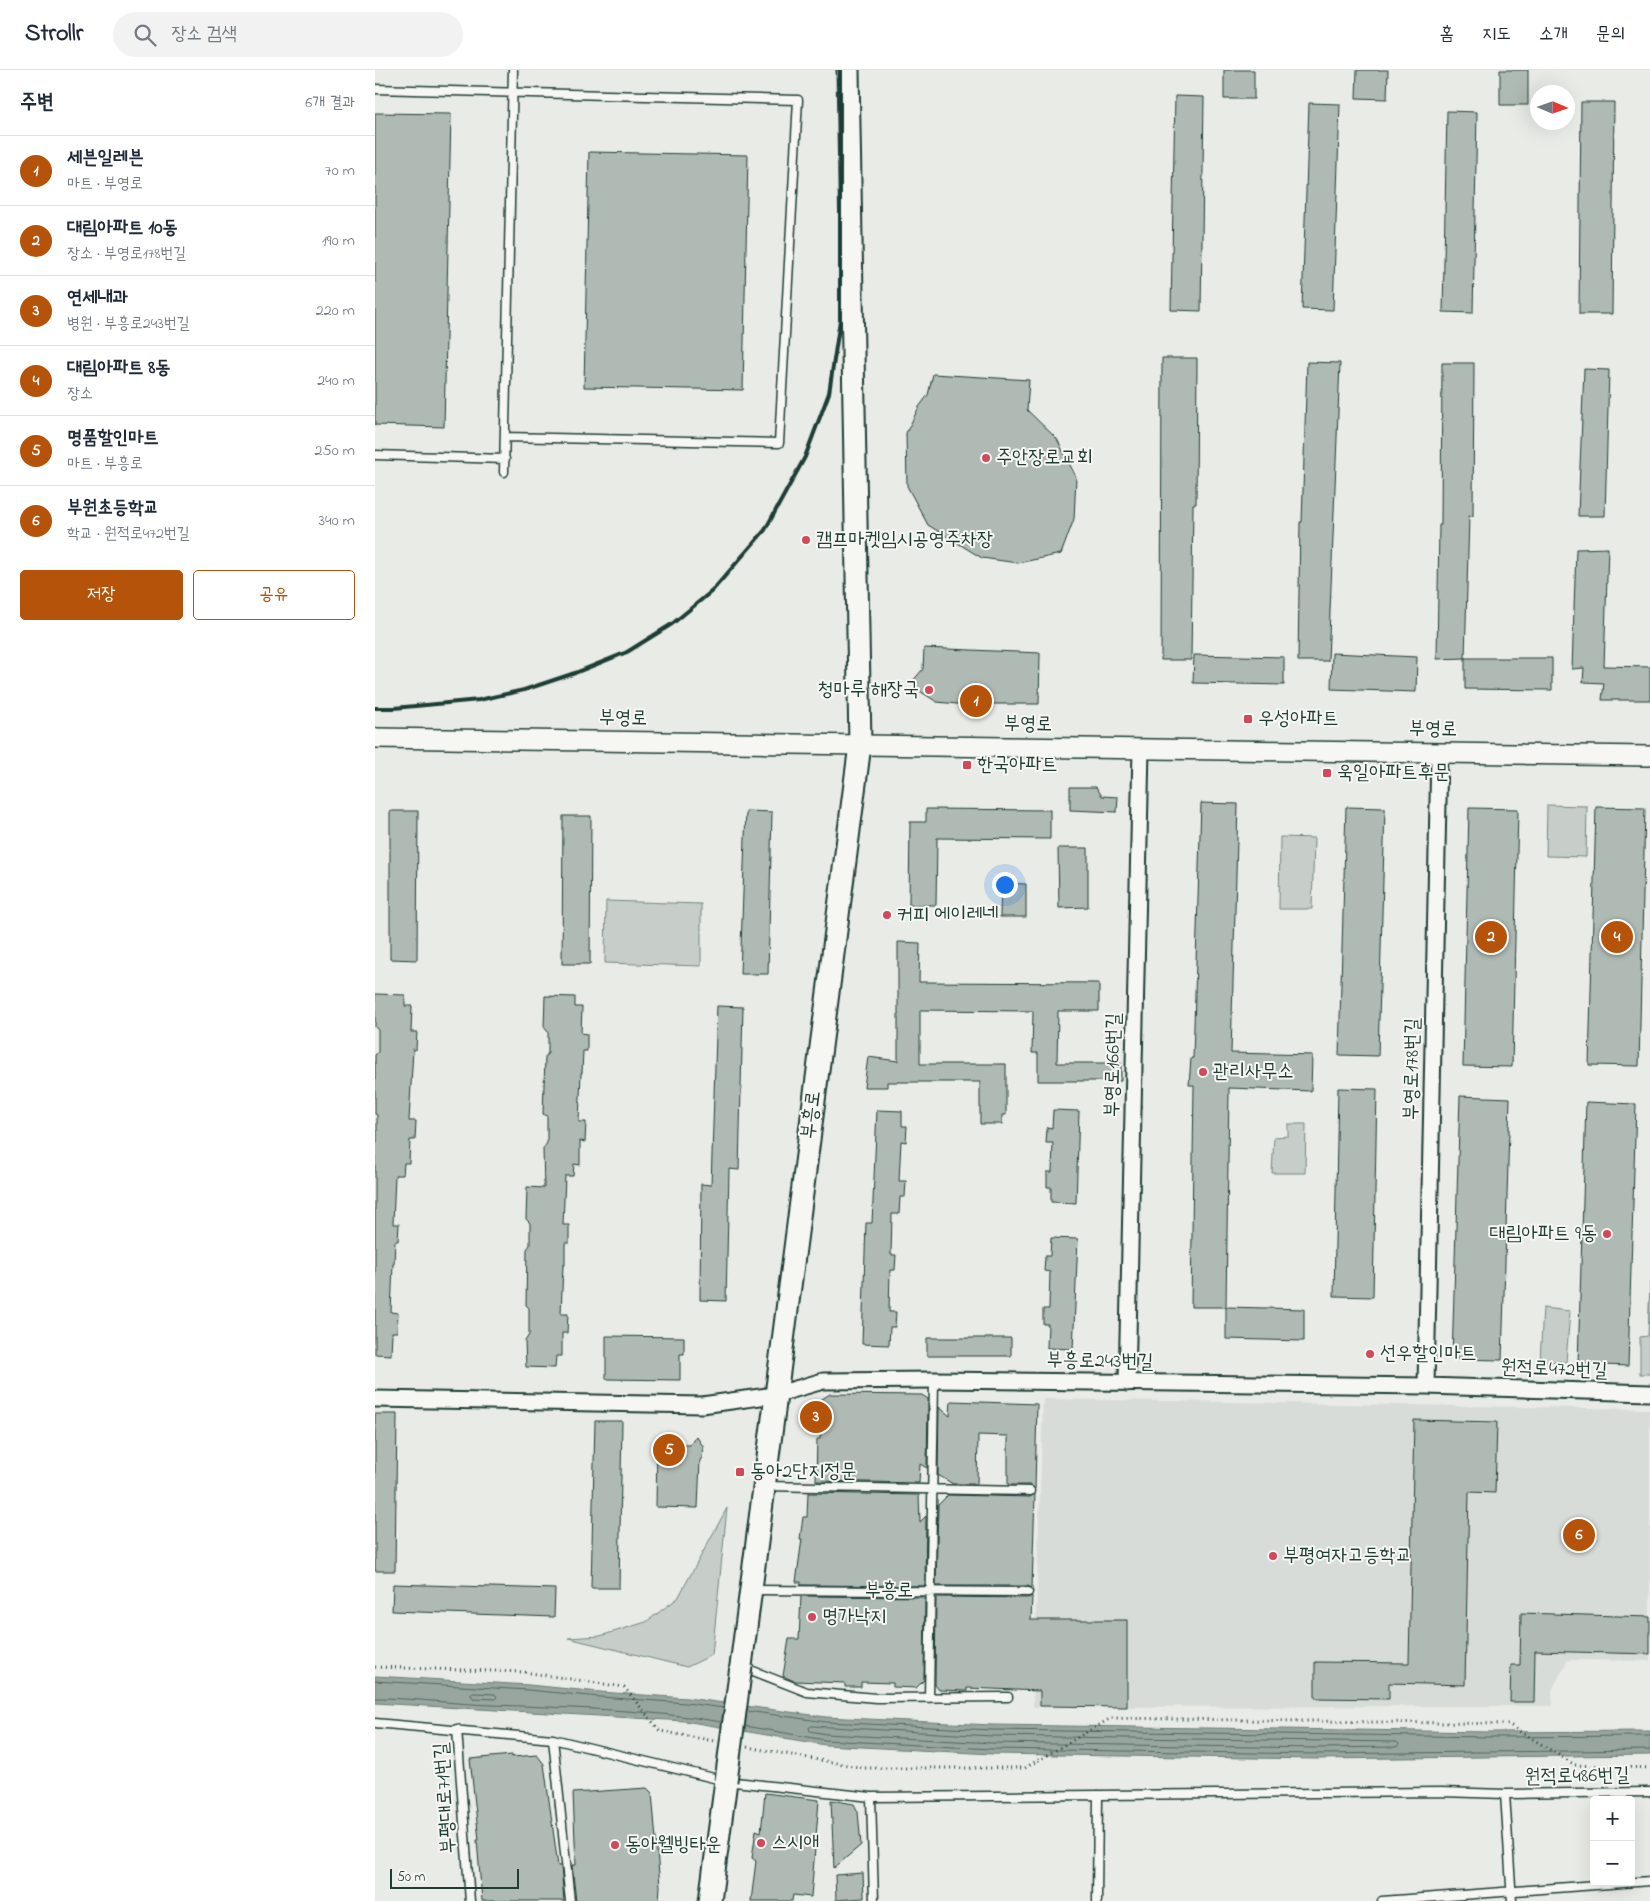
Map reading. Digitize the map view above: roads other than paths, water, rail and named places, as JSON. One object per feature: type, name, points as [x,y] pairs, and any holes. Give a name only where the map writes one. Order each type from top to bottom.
[{"type":"main road","name":"부흥로","points":[[710,1901],[860,745],[848,70]]},
{"type":"street","name":"부영로","points":[[375,738],[1650,756]]},
{"type":"street","name":"부영로166번길","points":[[1127,1383],[1141,749]]},
{"type":"street","name":"부영로178번길","points":[[1426,1386],[1439,753]]},
{"type":"street","name":"부흥로243번길","points":[[375,1399],[702,1406],[775,1395],[823,1381],[934,1380],[1426,1386]]},
{"type":"street","name":"원적로472번길","points":[[1426,1386],[1650,1393]]},
{"type":"lane","points":[[504,472],[513,70]]},
{"type":"lane","points":[[375,89],[797,100],[779,443],[505,437]]},
{"type":"lane","points":[[375,455],[505,459]]},
{"type":"lane","points":[[929,1698],[934,1380]]},
{"type":"lane","points":[[764,1486],[1030,1491]]},
{"type":"lane","name":"부흥로","points":[[750,1590],[1028,1592]]},
{"type":"lane","points":[[741,1666],[807,1692],[876,1698],[1008,1697]]},
{"type":"lane","points":[[375,1723],[457,1729]]},
{"type":"lane","name":"부평대로71번길","points":[[470,1901],[457,1729],[553,1739],[726,1781],[871,1797],[1099,1795]]},
{"type":"lane","points":[[553,1739],[570,1901]]},
{"type":"lane","name":"원적로486번길","points":[[1099,1795],[1650,1792]]},
{"type":"lane","points":[[1505,1794],[1512,1901]]},
{"type":"lane","points":[[1097,1901],[1099,1795]]},
{"type":"lane","points":[[871,1797],[874,1901]]},
{"type":"lane","points":[[1382,1901],[1650,1881]]},
{"type":"water","points":[[375,1676],[529,1685],[687,1698],[826,1717],[992,1725],[1492,1732],[1650,1731],[1650,1755],[1317,1759],[992,1754],[825,1745],[685,1721],[375,1703]]},
{"type":"railway","points":[[375,708],[479,700],[524,690],[575,673],[627,652],[672,624],[712,591],[765,530],[805,457],[829,393],[840,320],[840,70]]},
{"type":"place","name":"주안장로교회","points":[[986,458]]},
{"type":"place","name":"캠프마켓임시공영주차장","points":[[806,540]]},
{"type":"place","name":"청마루 해장국","points":[[929,690]]},
{"type":"place","name":"세븐일레븐","points":[[976,701]]},
{"type":"place","name":"우성아파트","points":[[1248,719]]},
{"type":"place","name":"한국아파트","points":[[967,765]]},
{"type":"place","name":"욱일아파트후문","points":[[1327,773]]},
{"type":"place","name":"커피 에이레네","points":[[887,915]]},
{"type":"place","name":"대림아파트 10동","points":[[1491,937]]},
{"type":"place","name":"대림아파트 8동","points":[[1617,937]]},
{"type":"place","name":"관리사무소","points":[[1203,1072]]},
{"type":"place","name":"대림아파트 9동","points":[[1607,1234]]},
{"type":"place","name":"선우할인마트","points":[[1370,1354]]},
{"type":"place","name":"연세내과","points":[[816,1417]]},
{"type":"place","name":"명품할인마트","points":[[669,1450]]},
{"type":"place","name":"동아2단지정문","points":[[740,1472]]},
{"type":"place","name":"부원초등학교","points":[[1579,1535]]},
{"type":"place","name":"부평여자고등학교","points":[[1273,1556]]},
{"type":"place","name":"명가낙지","points":[[812,1617]]},
{"type":"place","name":"스시애","points":[[761,1843]]},
{"type":"place","name":"동아웰빙타운","points":[[615,1845]]}]
